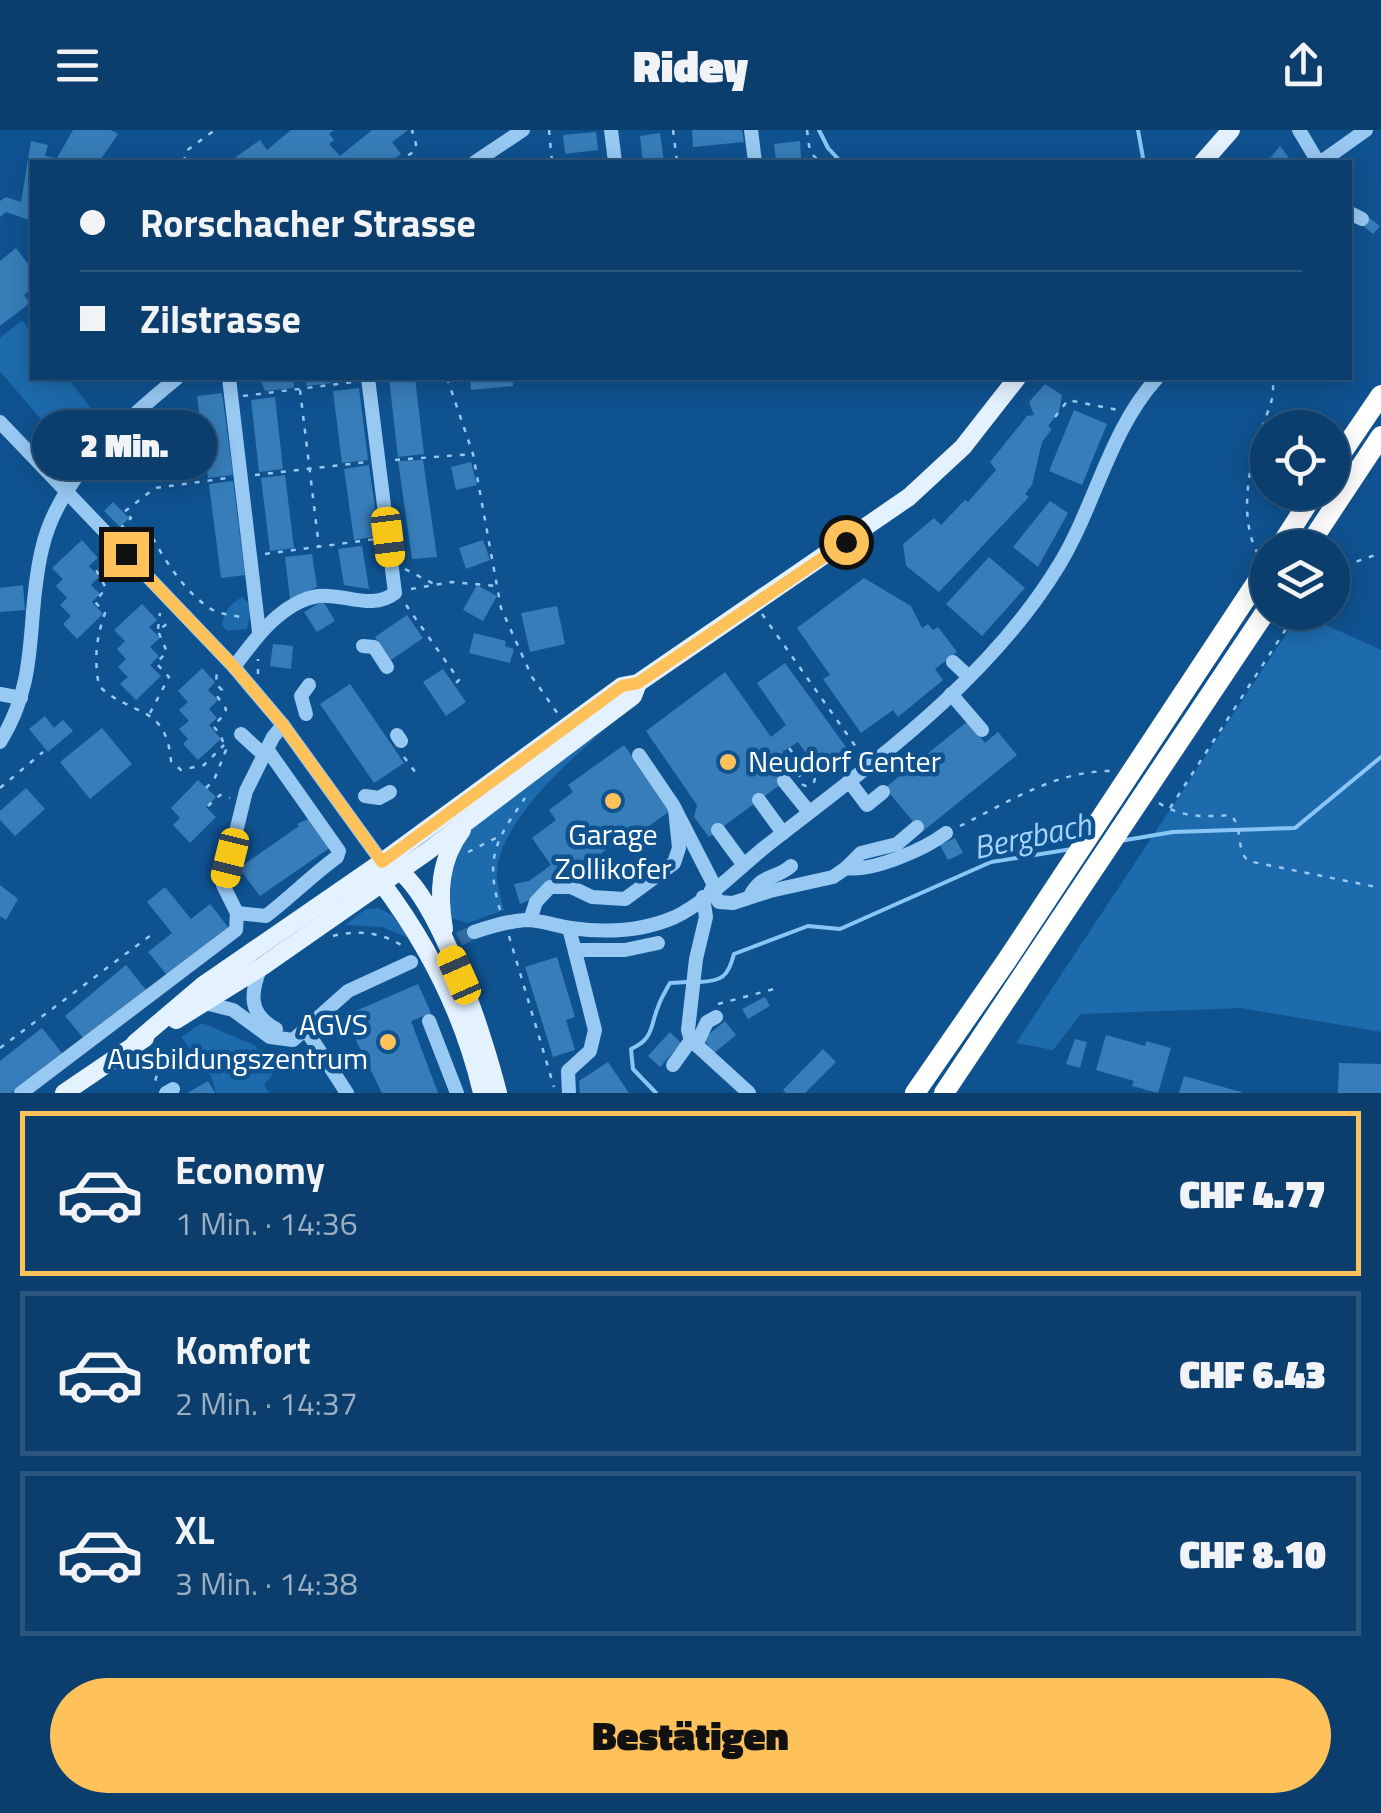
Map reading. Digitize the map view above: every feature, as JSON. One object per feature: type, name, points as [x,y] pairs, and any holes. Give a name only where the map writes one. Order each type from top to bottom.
[{"type":"highway","points":[[1350,441],[1381,395]]},
{"type":"highway","points":[[1319,530],[1381,436]]},
{"type":"highway","points":[[913,1093],[930,1074],[1250,593]]},
{"type":"highway","points":[[944,1093],[1253,630]]},
{"type":"main road","points":[[1205,160],[1231,130]]},
{"type":"main road","points":[[64,1093],[140,1048],[381,882],[390,866],[622,686],[638,683],[908,497],[963,447],[1014,380]]},
{"type":"main road","points":[[140,1048],[202,986],[390,866],[468,822],[633,696],[638,683]]},
{"type":"main road","points":[[448,950],[440,886],[454,840],[468,822]]},
{"type":"main road","points":[[390,866],[418,889],[448,950],[477,1022],[498,1093]]},
{"type":"main road","points":[[381,882],[438,969],[468,1043],[482,1093]]},
{"type":"street","points":[[479,160],[524,130]]},
{"type":"street","points":[[611,130],[614,160]]},
{"type":"street","points":[[751,130],[754,160]]},
{"type":"street","points":[[1298,130],[1318,160]]},
{"type":"street","points":[[1336,130],[1349,142]]},
{"type":"street","points":[[1322,160],[1366,130]]},
{"type":"street","points":[[0,713],[27,681],[41,552],[56,508],[128,418],[175,380]]},
{"type":"street","points":[[229,380],[258,628]]},
{"type":"street","points":[[234,667],[258,628],[301,602],[315,596],[379,602],[394,592],[368,380]]},
{"type":"street","points":[[474,932],[530,920],[604,931],[642,927],[678,916],[849,780],[951,694],[1013,629],[1060,564],[1095,494],[1118,434],[1153,380]]},
{"type":"street","points":[[0,422],[234,667],[390,866]]},
{"type":"street","points":[[364,646],[374,647],[386,666]]},
{"type":"street","points":[[952,662],[968,677]]},
{"type":"street","points":[[293,739],[307,721],[301,696],[309,685]]},
{"type":"street","points":[[951,694],[982,730]]},
{"type":"street","points":[[0,742],[11,696]]},
{"type":"street","points":[[21,1093],[236,930],[237,914],[224,885],[246,790],[283,725]]},
{"type":"street","points":[[237,914],[266,916],[297,892],[302,882],[337,857],[339,851],[266,752],[241,734]]},
{"type":"street","points":[[639,755],[675,808],[710,891],[726,904],[833,877],[861,853],[897,844],[918,827]]},
{"type":"street","points":[[849,780],[867,804],[883,792]]},
{"type":"street","points":[[784,782],[809,812]]},
{"type":"street","points":[[364,796],[379,798],[390,792]]},
{"type":"street","points":[[759,800],[784,832]]},
{"type":"street","points":[[530,920],[536,902],[550,887],[571,887],[592,897],[625,900],[674,864],[679,848],[675,808]]},
{"type":"street","points":[[718,830],[743,864]]},
{"type":"street","points":[[846,868],[858,870],[914,852],[946,833]]},
{"type":"street","points":[[750,896],[765,877],[791,866]]},
{"type":"street","points":[[710,891],[696,959],[688,1030],[694,1042],[750,1093]]},
{"type":"street","points":[[569,928],[595,1030],[590,1052],[568,1071],[569,1093]]},
{"type":"street","points":[[575,950],[624,950],[658,943]]},
{"type":"street","points":[[204,1003],[233,1010],[270,1037],[294,1040],[348,991],[412,957]]},
{"type":"street","points":[[261,966],[252,993],[257,1014],[274,1028],[306,1030]]},
{"type":"street","points":[[673,1064],[707,1022],[716,1017]]},
{"type":"street","points":[[430,1022],[457,1093]]},
{"type":"street","points":[[306,1030],[347,1093]]},
{"type":"path","points":[[184,160],[186,150],[215,130]]},
{"type":"path","points":[[401,160],[414,151],[412,130]]},
{"type":"path","points":[[548,130],[552,160]]},
{"type":"path","points":[[673,130],[677,160]]},
{"type":"path","points":[[807,130],[809,152],[820,160]]},
{"type":"path","points":[[232,397],[362,380]]},
{"type":"path","points":[[448,380],[473,454],[507,628],[532,677],[568,728]]},
{"type":"path","points":[[1250,538],[1248,498],[1258,436],[1274,394],[1272,380]]},
{"type":"path","points":[[300,390],[318,547]]},
{"type":"path","points":[[1055,417],[1068,400],[1124,412]]},
{"type":"path","points":[[119,530],[131,518],[124,512],[155,488],[309,467],[473,454]]},
{"type":"path","points":[[251,556],[388,537]]},
{"type":"path","points":[[154,538],[169,564],[204,604],[258,628]]},
{"type":"path","points":[[1350,564],[1381,553]]},
{"type":"path","points":[[119,562],[101,565],[96,570],[106,588],[95,602],[104,612],[97,634],[96,670],[100,686],[104,692],[149,714],[169,738],[171,762],[180,770],[204,765],[224,745]]},
{"type":"path","points":[[391,562],[434,584]]},
{"type":"path","points":[[454,685],[459,680],[394,592],[451,582],[498,586]]},
{"type":"path","points":[[149,714],[169,676],[156,663],[167,652],[158,631],[158,616],[164,610]]},
{"type":"path","points":[[762,613],[864,758]]},
{"type":"path","points":[[158,631],[173,619]]},
{"type":"path","points":[[1170,810],[1285,630]]},
{"type":"path","points":[[218,666],[214,672],[216,684],[222,690]]},
{"type":"path","points":[[206,788],[226,750],[213,726],[225,714],[224,704],[216,696],[229,684]]},
{"type":"path","points":[[400,743],[416,773]]},
{"type":"path","points":[[789,748],[805,770]]},
{"type":"path","points":[[0,788],[43,752]]},
{"type":"path","points":[[502,916],[493,888],[492,866],[498,838],[529,791]]},
{"type":"path","points":[[208,806],[220,796],[226,797]]},
{"type":"path","points":[[1240,825],[1240,853],[1248,861],[1381,888]]},
{"type":"path","points":[[462,856],[490,838],[498,838]]},
{"type":"path","points":[[507,931],[556,1093]]},
{"type":"path","points":[[0,1048],[155,932]]},
{"type":"path","points":[[327,938],[371,932],[393,939],[412,957]]},
{"type":"path","points":[[691,1009],[774,988]]},
{"type":"path","points":[[140,1048],[158,1070],[152,1093]]},
{"type":"shaded area","points":[[22,320],[30,330],[30,380],[69,380],[91,409],[55,436],[0,371],[0,338]]},
{"type":"shaded area","points":[[243,597],[251,607],[247,629],[227,631],[222,625],[227,612]]},
{"type":"shaded area","points":[[1289,630],[1337,630],[1381,650],[1381,1032],[1242,1008],[1081,1014],[1053,1050],[1016,1043]]},
{"type":"shaded area","points":[[604,731],[538,794],[510,832],[497,871],[504,910],[468,923],[449,917],[447,877],[453,856],[467,834],[536,775]]},
{"type":"shaded area","points":[[378,908],[392,915],[409,938],[382,927],[345,925],[366,909]]},
{"type":"shaded area","points":[[202,1023],[254,1045],[277,1069],[264,1085],[269,1093],[216,1093],[211,1076],[181,1037]]},
{"type":"building","points":[[73,130],[111,130],[118,134],[100,160],[30,160],[30,220],[6,212],[0,217],[0,201],[6,197],[21,202],[31,141],[48,145],[45,156],[57,158]]},
{"type":"building","points":[[291,130],[334,130],[329,134],[334,140],[329,144],[340,156],[372,130],[408,130],[392,142],[401,154],[393,160],[232,160],[260,140],[267,150]]},
{"type":"building","points":[[692,130],[742,130],[744,142],[693,147]]},
{"type":"building","points":[[596,132],[598,150],[565,154],[563,135]]},
{"type":"building","points":[[660,133],[664,160],[643,160],[640,136]]},
{"type":"building","points":[[800,141],[801,159],[776,160],[774,144]]},
{"type":"building","points":[[1280,146],[1290,160],[1269,160]]},
{"type":"building","points":[[1368,217],[1380,226],[1373,234],[1362,225]]},
{"type":"building","points":[[16,248],[30,262],[30,292],[24,295],[30,303],[0,326],[0,261]]},
{"type":"building","points":[[261,380],[293,380],[294,388],[265,391]]},
{"type":"building","points":[[306,380],[332,383],[306,386]]},
{"type":"building","points":[[389,380],[415,380],[424,454],[398,457]]},
{"type":"building","points":[[470,380],[512,380],[513,386],[471,390]]},
{"type":"building","points":[[1045,384],[1062,395],[1059,412],[1048,426],[1052,429],[1042,442],[1032,485],[1025,494],[1029,497],[939,592],[906,566],[903,544],[934,518],[941,525],[965,500],[968,502],[996,470],[990,462],[1027,416],[1034,415],[1029,402]]},
{"type":"building","points":[[359,388],[368,460],[342,463],[333,391]]},
{"type":"building","points":[[222,393],[233,475],[208,478],[197,396]]},
{"type":"building","points":[[275,397],[283,469],[259,472],[251,400]]},
{"type":"building","points":[[1074,410],[1107,424],[1082,485],[1049,471]]},
{"type":"building","points":[[423,460],[437,557],[412,559],[398,461]]},
{"type":"building","points":[[471,462],[477,485],[456,490],[451,467]]},
{"type":"building","points":[[369,465],[379,536],[354,540],[344,469]]},
{"type":"building","points":[[285,475],[294,548],[270,551],[261,478]]},
{"type":"building","points":[[233,481],[245,575],[221,578],[209,484]]},
{"type":"building","points":[[1050,501],[1068,513],[1038,567],[1013,547]]},
{"type":"building","points":[[113,502],[129,518],[120,527],[104,511]]},
{"type":"building","points":[[82,540],[98,558],[89,566],[99,577],[91,585],[100,594],[92,602],[103,614],[77,639],[63,624],[71,616],[60,605],[67,598],[56,586],[63,579],[52,568]]},
{"type":"building","points":[[483,540],[490,560],[466,569],[459,548]]},
{"type":"building","points":[[362,546],[369,589],[344,585],[338,549]]},
{"type":"building","points":[[312,554],[317,587],[290,599],[285,557]]},
{"type":"building","points":[[989,557],[1025,588],[982,636],[946,604]]},
{"type":"building","points":[[864,578],[911,606],[922,628],[928,624],[933,630],[938,627],[957,652],[935,669],[943,680],[898,717],[893,710],[861,733],[823,679],[830,675],[797,628]]},
{"type":"building","points":[[23,585],[25,610],[0,612],[0,588]]},
{"type":"building","points":[[477,585],[497,596],[483,621],[463,610]]},
{"type":"building","points":[[323,601],[335,621],[317,632],[304,612]]},
{"type":"building","points":[[142,604],[157,620],[149,627],[160,638],[150,647],[159,656],[150,665],[161,676],[136,700],[120,684],[128,677],[118,667],[126,659],[117,649],[125,641],[114,630]]},
{"type":"building","points":[[557,606],[565,644],[530,652],[521,613]]},
{"type":"building","points":[[407,615],[423,638],[391,660],[375,637]]},
{"type":"building","points":[[474,633],[506,641],[505,646],[514,649],[510,663],[469,653]]},
{"type":"building","points":[[273,644],[293,646],[291,669],[270,666]]},
{"type":"building","name":"Neudorf Center","points":[[785,663],[851,754],[823,776],[798,742],[782,752],[796,773],[709,837],[694,817],[697,805],[646,731],[725,672],[771,737],[786,725],[757,683]]},
{"type":"building","points":[[202,668],[215,682],[208,690],[218,700],[209,709],[217,718],[209,725],[221,739],[198,760],[183,744],[188,739],[179,729],[189,721],[179,710],[188,702],[178,691]]},
{"type":"building","points":[[443,669],[466,702],[446,716],[423,682]]},
{"type":"building","points":[[350,684],[404,763],[374,783],[320,704]]},
{"type":"building","points":[[45,716],[54,728],[63,720],[73,731],[48,752],[29,729]]},
{"type":"building","points":[[968,721],[985,743],[998,732],[1017,755],[922,832],[885,788]]},
{"type":"building","points":[[102,728],[132,764],[90,799],[60,762]]},
{"type":"building","name":"Garage Zollikofer","points":[[624,745],[671,810],[626,843],[623,838],[540,896],[520,904],[514,884],[529,881],[551,865],[532,838],[556,820],[549,810],[573,792],[568,785]]},
{"type":"building","points":[[198,780],[216,797],[206,807],[216,817],[190,843],[173,825],[180,818],[171,808]]},
{"type":"building","points":[[26,788],[45,809],[15,836],[0,820],[0,811]]},
{"type":"building","points":[[310,818],[331,847],[260,896],[239,868]]},
{"type":"building","points":[[955,838],[963,853],[948,860],[940,845]]},
{"type":"building","points":[[0,885],[18,899],[6,920],[0,916]]},
{"type":"building","points":[[165,887],[191,919],[210,904],[228,927],[167,975],[148,952],[172,933],[147,902]]},
{"type":"building","points":[[557,957],[575,1017],[566,1020],[575,1050],[553,1057],[525,967]]},
{"type":"building","points":[[126,965],[146,990],[85,1040],[65,1016]]},
{"type":"building","name":"AGVS Ausbildungszentrum","points":[[418,984],[431,1013],[411,1021],[438,1093],[382,1093],[344,1016]]},
{"type":"building","points":[[765,997],[770,1006],[748,1019],[742,1009]]},
{"type":"building","points":[[725,1021],[736,1035],[714,1053],[703,1039]]},
{"type":"building","points":[[42,1028],[62,1053],[11,1093],[0,1093],[0,1061]]},
{"type":"building","points":[[670,1032],[681,1043],[660,1067],[648,1056]]},
{"type":"building","points":[[1106,1035],[1145,1046],[1146,1041],[1171,1048],[1158,1093],[1096,1070]]},
{"type":"building","points":[[1075,1039],[1087,1042],[1080,1068],[1066,1064]]},
{"type":"building","points":[[823,1049],[836,1062],[805,1093],[786,1093],[783,1090]]},
{"type":"building","points":[[608,1062],[629,1093],[580,1093],[579,1081]]},
{"type":"building","points":[[1339,1063],[1381,1064],[1381,1093],[1338,1093]]},
{"type":"building","points":[[1184,1076],[1241,1092],[1241,1093],[1179,1093]]},
{"type":"building","points":[[208,1081],[215,1093],[187,1093]]},
{"type":"waterway","points":[[819,130],[839,160]]},
{"type":"waterway","points":[[1138,130],[1142,160]]},
{"type":"waterway","name":"Bergbach","points":[[1120,841],[1173,832],[1295,828],[1381,757]]},
{"type":"waterway","name":"Bergbach","points":[[699,982],[723,976],[734,954],[808,926],[840,929],[991,862],[1072,849]]},
{"type":"waterway","name":"Bergbach","points":[[656,1093],[633,1069],[631,1049],[648,1036],[670,983],[687,982]]},
{"type":"tunnel","points":[[421,957],[474,932]]},
{"type":"place","name":"Neudorf Center","points":[[728,762]]},
{"type":"place","name":"Garage Zollikofer","points":[[613,801]]},
{"type":"place","name":"AGVS Ausbildungszentrum","points":[[388,1042]]},
{"type":"route","points":[[126,554],[234,667],[283,725],[382,862],[622,686],[638,683],[846,542]]}]
